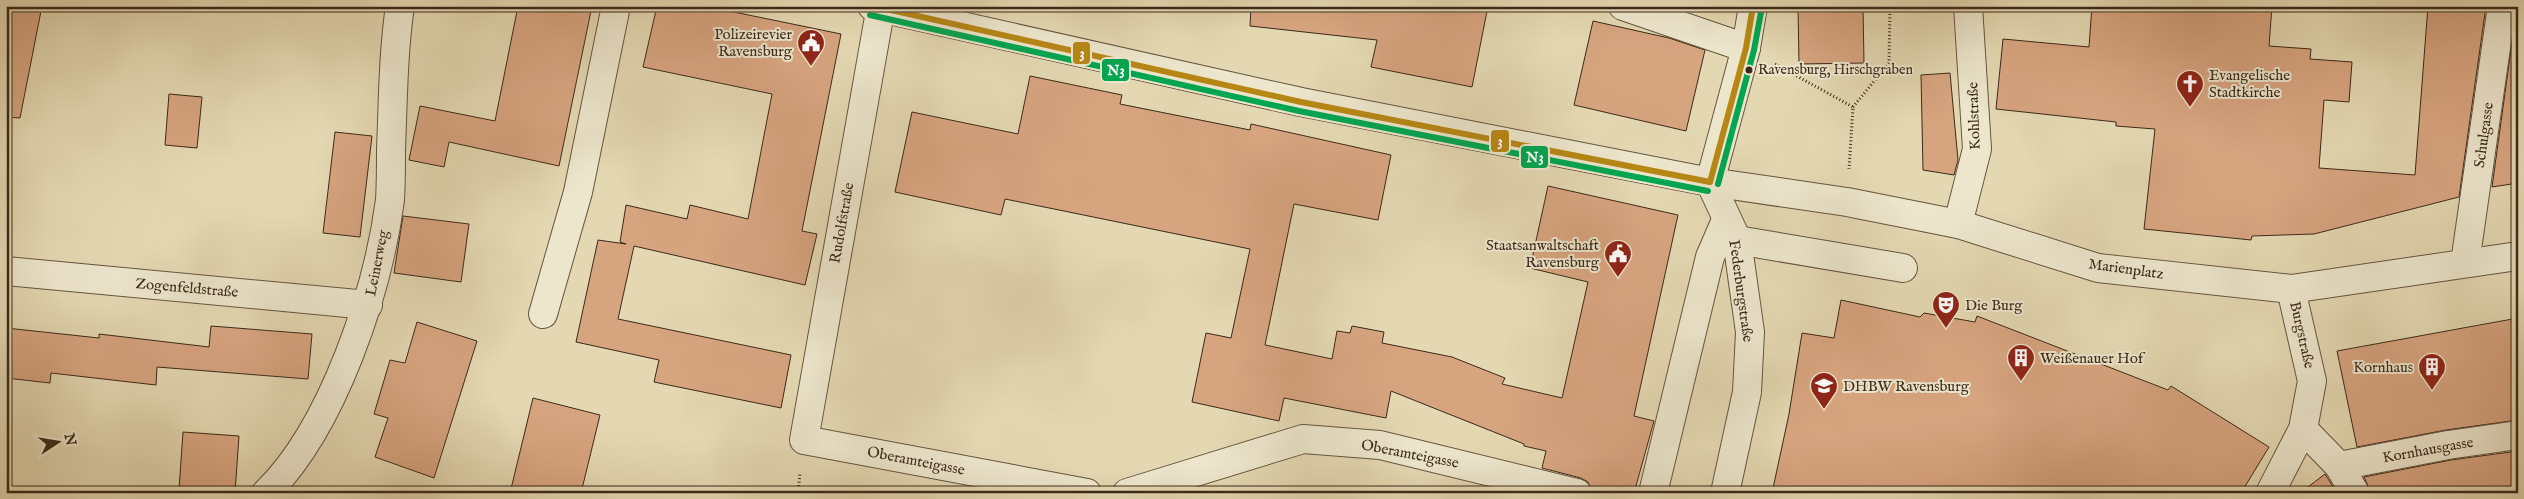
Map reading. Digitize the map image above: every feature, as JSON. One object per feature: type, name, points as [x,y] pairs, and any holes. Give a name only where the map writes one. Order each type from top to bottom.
[{"type":"street","name":"Leinerweg","points":[[266,493],[298,454],[323,414],[368,305],[390,199],[395,39],[400,6]]},
{"type":"street","points":[[543,314],[578,192],[616,6]]},
{"type":"street","points":[[1624,6],[1746,48]]},
{"type":"street","points":[[1710,182],[1746,48],[1753,6]]},
{"type":"street","name":"Kohlstraße","points":[[1958,224],[1977,149],[1968,6]]},
{"type":"street","name":"Schulgasse","points":[[2465,262],[2502,6]]},
{"type":"street","name":"Marienplatz","points":[[878,7],[1301,102],[1710,182],[1847,202],[1958,224],[2098,268],[2291,289],[2465,262],[2518,256]]},
{"type":"street","name":"Rudolfstraße","points":[[804,440],[878,7]]},
{"type":"street","name":"Federburgstraße","points":[[1710,182],[1732,230],[1750,332],[1747,392],[1724,493]]},
{"type":"street","points":[[1654,493],[1710,257],[1732,230],[1903,268]]},
{"type":"street","name":"Zogenfeldstraße","points":[[6,271],[368,305]]},
{"type":"street","name":"Burgstraße","points":[[2270,493],[2303,429],[2312,381],[2291,289]]},
{"type":"street","points":[[2303,429],[2339,466],[2355,493]]},
{"type":"street","name":"Kornhausgasse","points":[[2339,466],[2448,445],[2518,436]]},
{"type":"street","name":"Oberamteigasse","points":[[804,440],[1087,493]]},
{"type":"street","name":"Oberamteigasse","points":[[1127,493],[1304,440],[1380,445],[1577,493]]},
{"type":"path","points":[[1847,202],[1853,107],[1889,63],[1890,6]]},
{"type":"path","points":[[1746,48],[1853,107]]},
{"type":"building","points":[[6,6],[42,6],[20,118],[6,117]]},
{"type":"building","points":[[518,6],[592,6],[559,166],[449,142],[444,167],[409,160],[420,106],[495,121]]},
{"type":"building","points":[[657,6],[714,6],[729,11],[841,34],[802,231],[817,234],[805,285],[634,246],[618,319],[791,355],[781,408],[654,382],[659,360],[576,342],[598,240],[626,244],[620,242],[626,205],[687,219],[690,205],[748,219],[772,94],[643,67]]},
{"type":"building","points":[[1251,6],[1488,6],[1472,87],[1371,67],[1377,40],[1250,26]]},
{"type":"building","points":[[1798,6],[1863,6],[1864,63],[1799,64]]},
{"type":"building","points":[[2092,6],[2272,6],[2269,46],[2311,49],[2310,59],[2352,62],[2349,102],[2324,100],[2319,168],[2415,175],[2428,6],[2486,6],[2459,197],[2314,234],[2252,236],[2251,240],[2144,229],[2155,129],[2116,126],[2116,122],[1996,109],[2003,39],[2089,47]]},
{"type":"building","points":[[2517,6],[2518,183],[2492,187]]},
{"type":"building","points":[[1593,21],[1669,38],[1705,50],[1686,131],[1574,105]]},
{"type":"building","points":[[1950,73],[1958,160],[1954,175],[1923,170],[1921,75]]},
{"type":"building","points":[[1030,76],[1122,95],[1120,104],[1250,130],[1251,124],[1391,155],[1378,220],[1294,204],[1265,345],[1332,359],[1337,331],[1350,333],[1352,326],[1384,332],[1382,343],[1452,357],[1505,378],[1502,384],[1562,398],[1588,282],[1530,268],[1548,186],[1678,215],[1634,416],[1654,421],[1634,493],[1592,493],[1588,482],[1581,478],[1542,468],[1546,451],[1524,446],[1524,444],[1391,391],[1386,418],[1284,398],[1279,421],[1192,402],[1206,333],[1231,338],[1250,249],[1005,199],[1001,215],[895,192],[912,112],[1018,134]]},
{"type":"building","points":[[169,94],[202,97],[197,148],[165,145]]},
{"type":"building","points":[[335,132],[372,136],[360,237],[323,233]]},
{"type":"building","points":[[403,216],[469,224],[461,282],[394,273]]},
{"type":"building","points":[[1841,300],[1920,317],[1924,313],[1975,322],[1977,316],[2168,390],[2171,386],[2269,447],[2241,493],[1772,493],[1789,414],[1802,333],[1834,338]]},
{"type":"building","name":"Kornhaus","points":[[2518,318],[2518,420],[2446,430],[2357,447],[2337,351]]},
{"type":"building","points":[[417,322],[477,341],[434,478],[375,457],[388,418],[374,414],[390,360],[405,363]]},
{"type":"building","points":[[211,326],[312,334],[308,379],[157,367],[156,385],[51,373],[50,383],[6,378],[6,328],[99,338],[99,334],[209,347]]},
{"type":"building","points":[[533,398],[600,415],[581,493],[510,493]]},
{"type":"building","points":[[183,432],[239,436],[235,493],[179,489]]},
{"type":"building","points":[[2518,451],[2518,493],[2371,493],[2364,477],[2451,460]]},
{"type":"building","points":[[2325,474],[2337,493],[2300,493]]},
{"type":"transit line","name":"3","points":[[873,6],[1301,102],[1710,182]]},
{"type":"transit line","name":"3","points":[[1710,182],[1746,48],[1753,6]]},
{"type":"transit line","name":"N3","points":[[1718,184],[1754,50],[1762,7]]},
{"type":"transit line","name":"N3","points":[[870,15],[1299,111],[1708,191]]},
{"type":"place","name":"Polizeirevier Ravensburg","points":[[811,67]]},
{"type":"place","name":"Ravensburg, Hirschgraben","points":[[1749,70]]},
{"type":"place","name":"Evangelische Stadtkirche","points":[[2190,108]]},
{"type":"place","name":"Staatsanwaltschaft Ravensburg","points":[[1618,278]]},
{"type":"place","name":"Die Burg","points":[[1946,329]]},
{"type":"place","name":"Weißenauer Hof","points":[[2021,382]]},
{"type":"place","name":"Kornhaus","points":[[2432,391]]},
{"type":"place","name":"DHBW Ravensburg","points":[[1824,410]]}]
